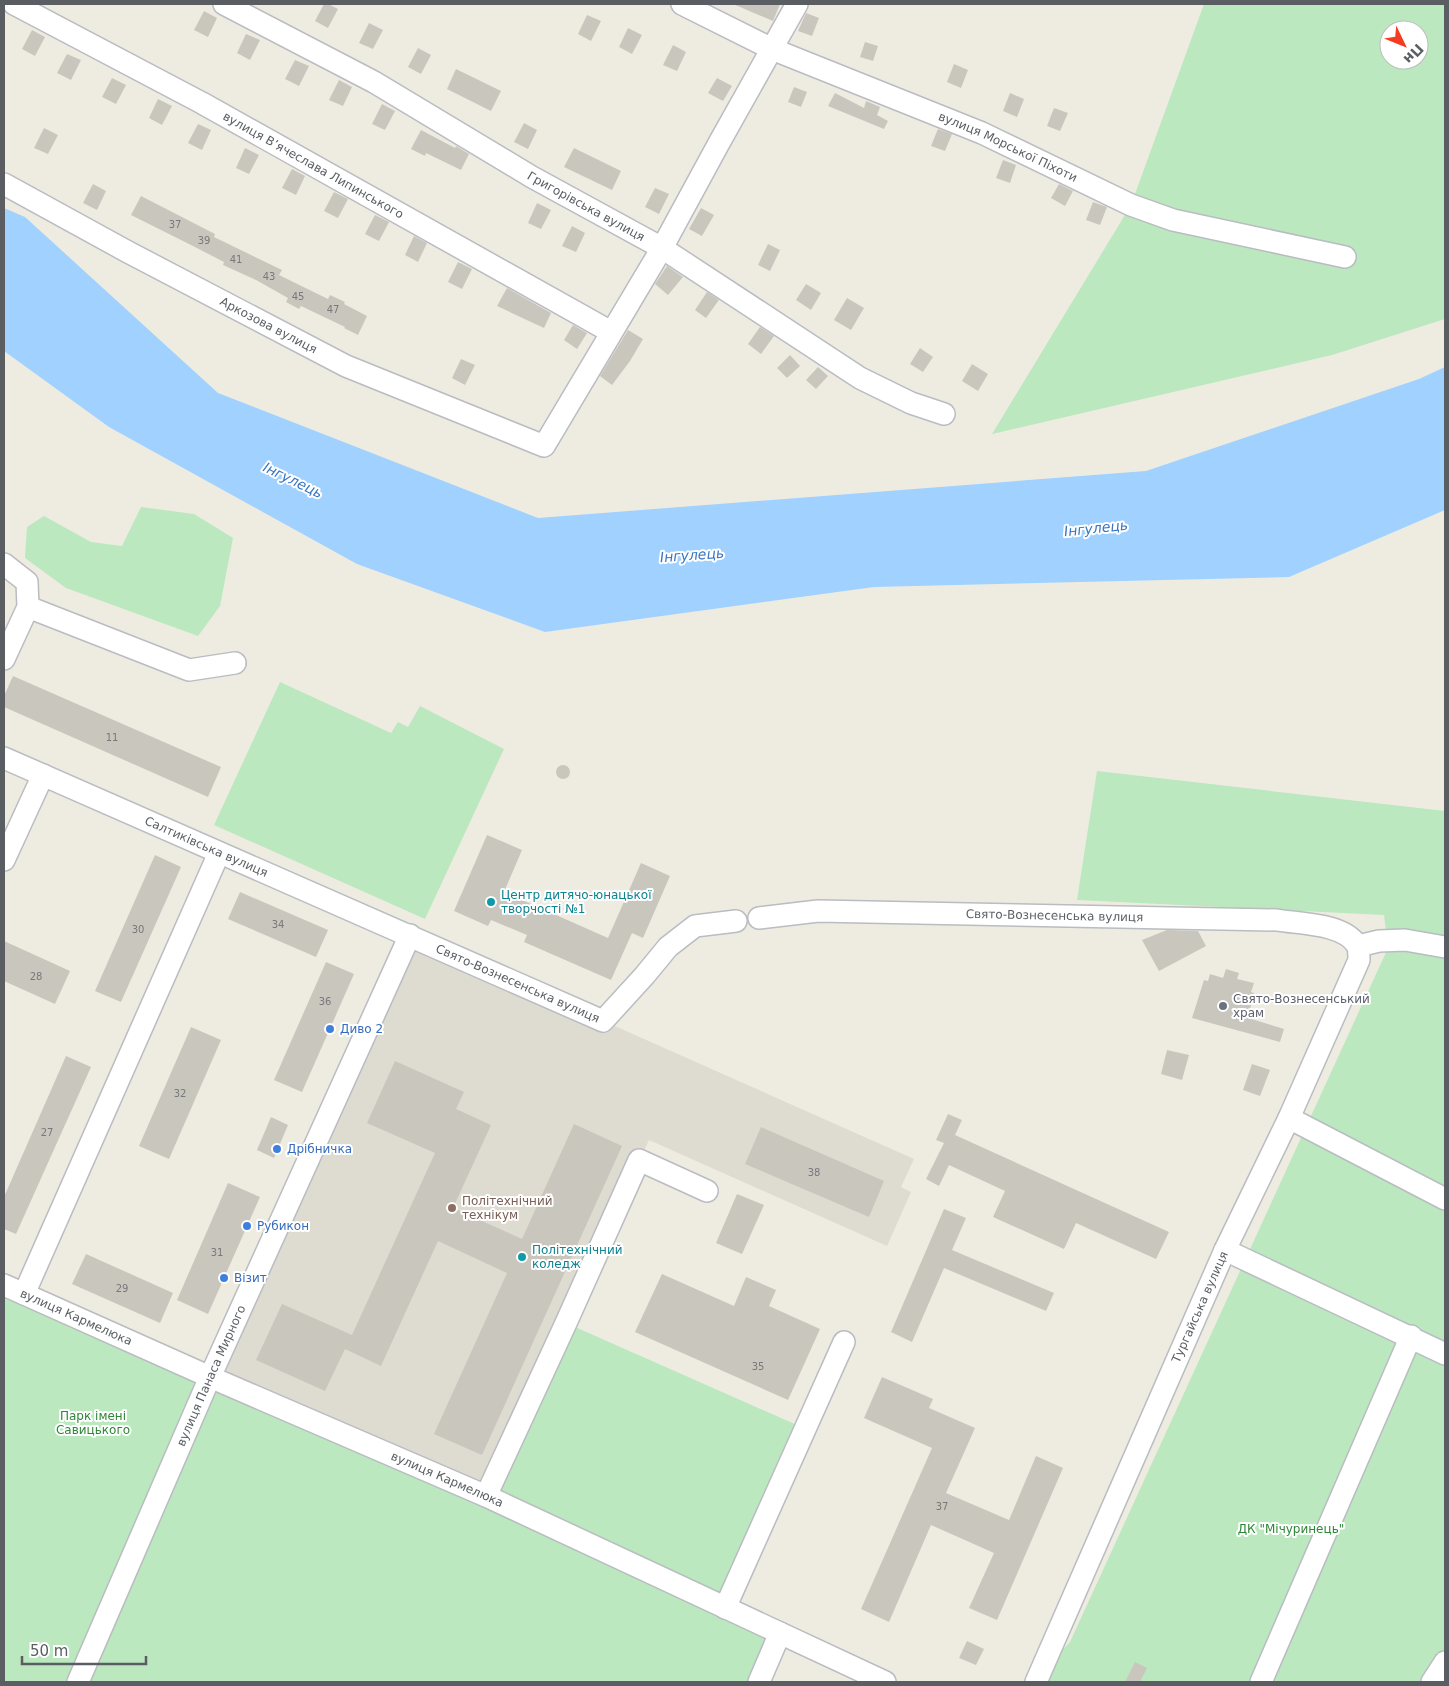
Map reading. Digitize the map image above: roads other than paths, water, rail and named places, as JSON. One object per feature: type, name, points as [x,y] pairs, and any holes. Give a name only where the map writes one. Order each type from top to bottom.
[{"type":"street","points":[[4,14],[10,4]]},
{"type":"street","name":"вулиця В’ячеслава Липинського","points":[[14,4],[202,102],[611,332]]},
{"type":"street","name":"Григорівська вулиця","points":[[224,4],[374,82],[532,177],[662,248],[860,378],[912,403],[944,414]]},
{"type":"street","name":"вулиця Морської Піхоти","points":[[682,4],[772,49],[982,133],[1131,205],[1173,220],[1345,257]]},
{"type":"street","points":[[611,332],[662,248],[797,4]]},
{"type":"street","name":"Аркозова вулиця","points":[[4,184],[128,252],[346,366],[544,446],[611,332]]},
{"type":"street","points":[[4,564],[27,582],[28,607],[4,659]]},
{"type":"street","points":[[28,607],[189,670],[236,663]]},
{"type":"street","name":"Салтиківська вулиця","points":[[4,758],[410,935]]},
{"type":"street","points":[[4,860],[43,775]]},
{"type":"street","points":[[24,1294],[220,853]]},
{"type":"street","name":"Свято-Вознесенська вулиця","points":[[759,918],[818,910],[1277,920],[1337,929],[1353,941]]},
{"type":"street","name":"Свято-Вознесенська вулиця","points":[[410,935],[603,1021],[668,947],[695,926],[736,921]]},
{"type":"street","name":"вулиця Панаса Мирного","points":[[78,1682],[210,1377],[410,935]]},
{"type":"street","points":[[1353,941],[1380,942],[1404,940],[1445,947]]},
{"type":"street","name":"Тургайська вулиця","points":[[1036,1682],[1225,1250],[1289,1118],[1359,960],[1353,941]]},
{"type":"street","points":[[1289,1118],[1445,1199]]},
{"type":"street","points":[[486,1496],[639,1160],[707,1191]]},
{"type":"street","points":[[1225,1250],[1445,1354]]},
{"type":"street","name":"вулиця Кармелюка","points":[[4,1285],[210,1377],[486,1496],[885,1682]]},
{"type":"street","points":[[1261,1682],[1410,1336]]},
{"type":"street","points":[[725,1608],[844,1342]]},
{"type":"street","points":[[758,1682],[780,1633]]},
{"type":"street","points":[[1432,1682],[1445,1662]]},
{"type":"water","name":"Інгулець","points":[[4,208],[25,217],[218,393],[538,518],[1146,471],[1419,379],[1445,367],[1445,510],[1289,577],[874,587],[545,632],[357,564],[109,427],[4,351]]},
{"type":"place","name":"Центр дитячо-юнацької творчості №1","points":[[491,902]]},
{"type":"place","name":"Свято-Вознесенський храм","points":[[1223,1006]]},
{"type":"place","name":"Диво 2","points":[[330,1029]]},
{"type":"place","name":"Дрібничка","points":[[277,1149]]},
{"type":"place","name":"Політехнічний технікум","points":[[452,1208]]},
{"type":"place","name":"Рубикон","points":[[247,1226]]},
{"type":"place","name":"Політехнічний коледж","points":[[522,1257]]},
{"type":"place","name":"Візит","points":[[224,1278]]},
{"type":"park label","name":"Парк імені Савицького","points":[[93,1423]]},
{"type":"park label","name":"ДК \"Мічуринець\"","points":[[1291,1529]]}]
